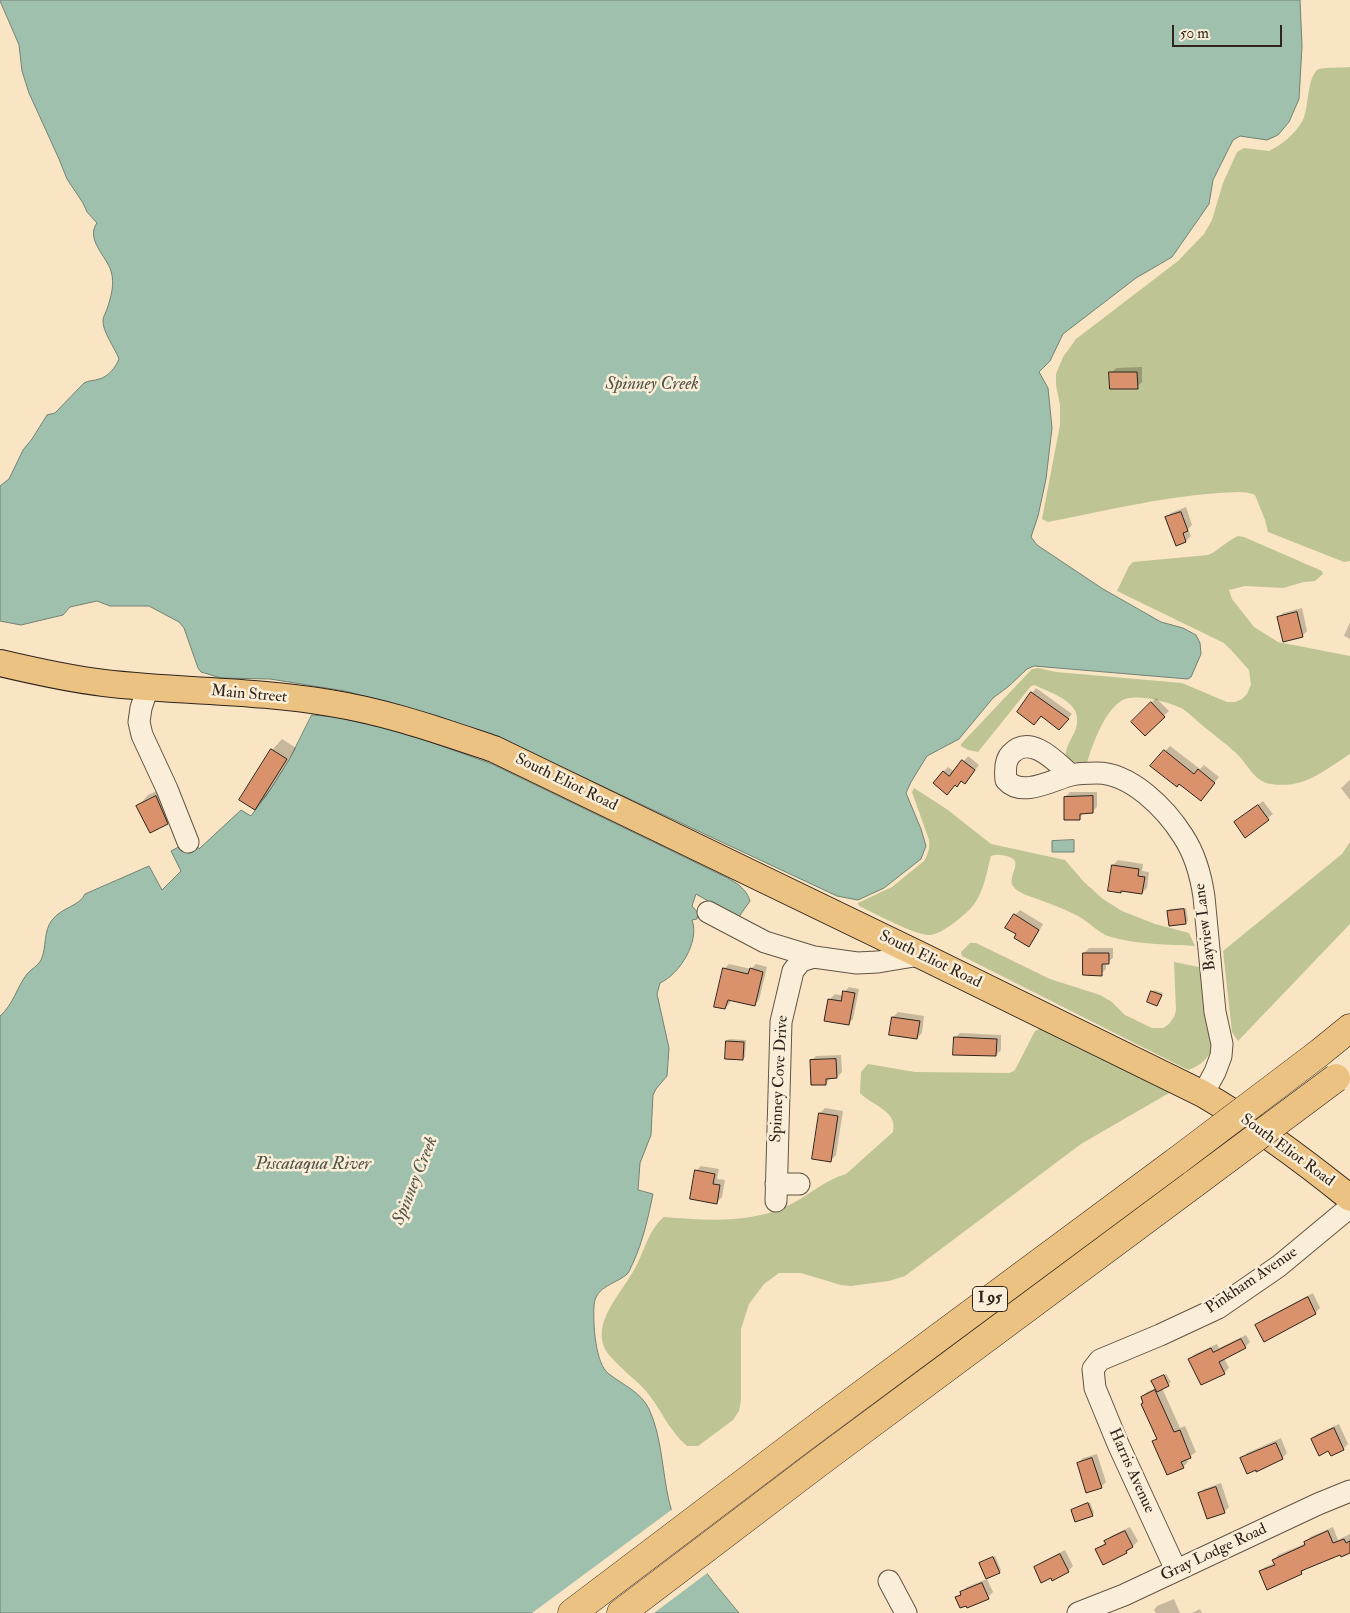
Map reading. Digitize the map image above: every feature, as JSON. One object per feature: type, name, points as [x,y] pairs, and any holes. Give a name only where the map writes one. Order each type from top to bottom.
[{"type":"highway","name":"I 95","points":[[572,1613],[803,1438],[1178,1160],[1350,1028]]},
{"type":"highway","name":"I 95","points":[[621,1613],[821,1461],[1350,1067]]},
{"type":"main road","name":"Main Street","points":[[0,663],[75,679],[330,703],[392,716],[494,750]]},
{"type":"main road","name":"South Eliot Road","points":[[494,750],[920,955],[1203,1094],[1242,1116],[1287,1148],[1350,1198]]},
{"type":"street","points":[[148,687],[141,708],[139,722],[142,735],[168,789],[188,842]]},
{"type":"street","name":"Bayview Lane","points":[[1072,775],[1099,773],[1122,778],[1136,785],[1174,822],[1194,858],[1204,897],[1215,1012],[1222,1044],[1221,1056],[1215,1072],[1203,1094]]},
{"type":"street","points":[[708,912],[759,939],[814,957],[864,963],[900,960],[920,955]]},
{"type":"street","name":"Spinney Cove Drive","points":[[799,1184],[776,1192],[781,1022],[793,971],[802,960],[814,957]]},
{"type":"street","name":"Pinkham Avenue","points":[[1093,1369],[1100,1360],[1218,1308],[1279,1266],[1350,1207]]},
{"type":"street","name":"Harris Avenue","points":[[1093,1369],[1095,1388],[1118,1444],[1176,1570]]},
{"type":"street","name":"Gray Lodge Road","points":[[1078,1613],[1124,1595],[1350,1491]]},
{"type":"street","points":[[889,1581],[906,1613]]},
{"type":"shaded area","points":[[1350,67],[1350,561],[1344,562],[1268,532],[1255,495],[1246,493],[1197,495],[1133,505],[1048,522],[1042,519],[1060,425],[1060,405],[1056,374],[1063,357],[1076,339],[1178,261],[1204,234],[1212,220],[1223,183],[1237,152],[1244,148],[1269,151],[1284,142],[1296,130],[1305,115],[1310,84],[1315,72],[1322,68]]},
{"type":"shaded area","points":[[1238,536],[1322,571],[1323,574],[1315,581],[1283,588],[1245,586],[1229,590],[1232,599],[1254,627],[1278,642],[1350,656],[1350,754],[1304,781],[1283,785],[1265,783],[1256,776],[1236,753],[1183,709],[1161,701],[1134,697],[1121,701],[1109,713],[1096,738],[1087,763],[1079,763],[1067,760],[1066,755],[1077,725],[1077,715],[1074,708],[1062,698],[1034,685],[1031,686],[978,752],[961,746],[1032,669],[1038,668],[1056,672],[1182,683],[1227,702],[1235,702],[1242,699],[1247,694],[1251,685],[1249,670],[1224,643],[1117,591],[1129,566],[1133,562],[1208,555]]},
{"type":"shaded area","points":[[914,788],[948,810],[991,844],[1065,860],[1084,882],[1103,899],[1122,911],[1155,924],[1189,933],[1195,946],[1142,943],[1121,940],[1106,935],[1076,915],[1026,895],[1016,889],[1012,884],[1015,861],[1012,858],[1000,855],[991,856],[981,892],[972,907],[954,923],[934,934],[929,935],[914,931],[859,906],[858,903],[892,887],[924,861],[927,856],[929,840],[912,792]]},
{"type":"shaded area","points":[[1350,842],[1350,924],[1238,1041],[1232,1032],[1223,951],[1342,854]]},
{"type":"shaded area","points":[[970,943],[976,943],[1050,979],[1100,995],[1112,1002],[1125,1015],[1152,1028],[1163,1028],[1174,1017],[1176,1010],[1174,962],[1199,967],[1203,973],[1213,1049],[1202,1062],[1188,1070],[962,956],[961,952]]},
{"type":"shaded area","points":[[1041,1028],[1169,1089],[1169,1093],[1081,1144],[905,1276],[889,1281],[851,1286],[841,1285],[801,1273],[779,1273],[764,1284],[749,1304],[741,1329],[741,1400],[739,1411],[733,1420],[698,1446],[687,1446],[675,1434],[646,1391],[610,1356],[604,1345],[602,1334],[604,1323],[614,1300],[634,1270],[650,1235],[659,1222],[664,1217],[725,1220],[756,1216],[785,1207],[830,1180],[846,1174],[893,1132],[894,1125],[888,1113],[860,1093],[861,1072],[868,1064],[915,1072],[1009,1073],[1016,1068],[1035,1031]]},
{"type":"water","name":"Spinney Creek","points":[[0,0],[1300,0],[1302,46],[1299,99],[1289,122],[1278,135],[1267,140],[1240,136],[1233,140],[1213,180],[1209,204],[1172,257],[1136,278],[1063,334],[1050,361],[1039,372],[1048,388],[1052,428],[1046,479],[1038,516],[1031,537],[1037,545],[1103,589],[1161,622],[1183,628],[1196,635],[1200,643],[1201,654],[1191,677],[1188,679],[1034,666],[1027,669],[993,698],[959,739],[927,756],[906,793],[926,846],[921,859],[884,888],[858,900],[837,896],[523,749],[438,716],[345,691],[270,679],[221,678],[201,672],[184,628],[179,622],[149,606],[110,606],[97,601],[70,607],[63,615],[21,625],[0,621],[0,486],[9,479],[23,450],[47,415],[55,413],[84,383],[97,380],[108,374],[119,359],[103,324],[103,317],[111,295],[113,281],[109,266],[95,242],[94,229],[97,223],[87,212],[67,179],[29,93],[22,71],[19,45]]},
{"type":"water","name":"Piscataqua River","points":[[312,715],[336,717],[392,730],[492,764],[727,878],[744,890],[750,901],[738,918],[696,894],[692,906],[698,913],[697,919],[692,920],[694,928],[691,947],[675,972],[660,983],[657,994],[669,1048],[667,1076],[653,1095],[651,1135],[640,1163],[638,1190],[653,1194],[637,1255],[628,1273],[603,1289],[595,1299],[594,1306],[596,1343],[604,1369],[631,1389],[646,1403],[649,1409],[657,1431],[669,1501],[680,1532],[698,1561],[739,1613],[0,1613],[0,1016],[8,1007],[27,974],[41,960],[47,929],[56,916],[83,898],[85,894],[149,866],[162,890],[181,871],[171,851],[194,839],[199,849],[241,810],[251,816],[289,760]]},
{"type":"water","points":[[1074,840],[1074,852],[1052,852],[1052,841]]},
{"type":"pier","points":[[674,1508],[695,1552],[710,1571],[654,1613],[532,1613]]},
{"type":"building","points":[[1109,372],[1137,372],[1138,389],[1110,389]]},
{"type":"building","points":[[1181,512],[1188,531],[1183,533],[1186,542],[1176,546],[1165,517]]},
{"type":"building","points":[[1297,612],[1303,637],[1283,642],[1277,617]]},
{"type":"building","points":[[1031,692],[1069,719],[1059,730],[1041,716],[1034,725],[1017,712]]},
{"type":"building","points":[[1151,702],[1165,717],[1145,736],[1131,722]]},
{"type":"building","points":[[271,749],[287,759],[255,810],[239,800]]},
{"type":"building","points":[[1164,750],[1194,774],[1198,769],[1215,783],[1201,801],[1179,784],[1177,787],[1150,766]]},
{"type":"building","points":[[962,760],[975,770],[965,784],[961,781],[947,795],[933,783],[943,771],[949,776]]},
{"type":"building","points":[[156,796],[168,824],[150,833],[136,806]]},
{"type":"building","points":[[1093,796],[1093,813],[1080,814],[1080,820],[1064,820],[1064,797]]},
{"type":"building","points":[[1258,805],[1269,820],[1245,838],[1234,822]]},
{"type":"building","points":[[1112,865],[1139,869],[1138,876],[1145,877],[1142,894],[1108,891]]},
{"type":"building","points":[[1184,909],[1186,924],[1169,926],[1167,911]]},
{"type":"building","points":[[1014,914],[1039,930],[1029,947],[1014,938],[1016,934],[1005,928]]},
{"type":"building","points":[[1083,953],[1109,953],[1109,964],[1102,964],[1102,976],[1083,975]]},
{"type":"building","points":[[723,968],[748,974],[750,968],[763,972],[755,1006],[728,1000],[725,1009],[714,1007]]},
{"type":"building","points":[[843,991],[855,993],[849,1025],[824,1021],[828,999],[841,1001]]},
{"type":"building","points":[[1151,991],[1162,995],[1157,1006],[1147,1002]]},
{"type":"building","points":[[892,1017],[920,1021],[917,1039],[889,1035]]},
{"type":"building","points":[[954,1037],[997,1039],[996,1056],[953,1055]]},
{"type":"building","points":[[726,1041],[744,1042],[743,1060],[725,1059]]},
{"type":"building","points":[[836,1059],[837,1078],[826,1079],[826,1085],[811,1085],[810,1060]]},
{"type":"building","points":[[819,1113],[838,1116],[831,1162],[812,1159]]},
{"type":"building","points":[[695,1170],[715,1174],[713,1184],[720,1185],[717,1204],[690,1199]]},
{"type":"building","points":[[1308,1297],[1316,1314],[1264,1342],[1255,1325]]},
{"type":"building","points":[[1241,1339],[1246,1348],[1219,1362],[1225,1374],[1201,1385],[1188,1359],[1211,1348],[1213,1352]]},
{"type":"building","points":[[1164,1375],[1169,1386],[1157,1392],[1151,1381]]},
{"type":"building","points":[[1155,1390],[1174,1432],[1180,1430],[1191,1458],[1181,1462],[1184,1468],[1167,1475],[1152,1441],[1157,1439],[1141,1404],[1143,1403],[1141,1397]]},
{"type":"building","points":[[1334,1428],[1344,1450],[1331,1456],[1328,1451],[1319,1456],[1311,1439]]},
{"type":"building","points":[[1276,1443],[1283,1459],[1256,1472],[1256,1470],[1247,1474],[1240,1458]]},
{"type":"building","points":[[1092,1458],[1102,1488],[1086,1493],[1077,1463]]},
{"type":"building","points":[[1216,1487],[1225,1513],[1207,1519],[1198,1493]]},
{"type":"building","points":[[1088,1503],[1093,1516],[1075,1522],[1071,1510]]},
{"type":"building","points":[[1125,1531],[1133,1547],[1126,1551],[1127,1553],[1103,1565],[1095,1549],[1106,1544],[1104,1541]]},
{"type":"building","points":[[1328,1531],[1333,1543],[1344,1539],[1346,1543],[1350,1541],[1350,1553],[1341,1557],[1340,1555],[1301,1571],[1302,1574],[1267,1590],[1259,1571],[1275,1565],[1272,1560],[1305,1545],[1304,1542]]},
{"type":"building","points":[[1060,1554],[1069,1572],[1052,1581],[1051,1578],[1041,1583],[1034,1567]]},
{"type":"building","points":[[993,1557],[1000,1573],[986,1579],[979,1563]]},
{"type":"building","points":[[982,1583],[989,1599],[967,1608],[966,1606],[960,1608],[955,1597],[961,1595],[960,1592]]}]
